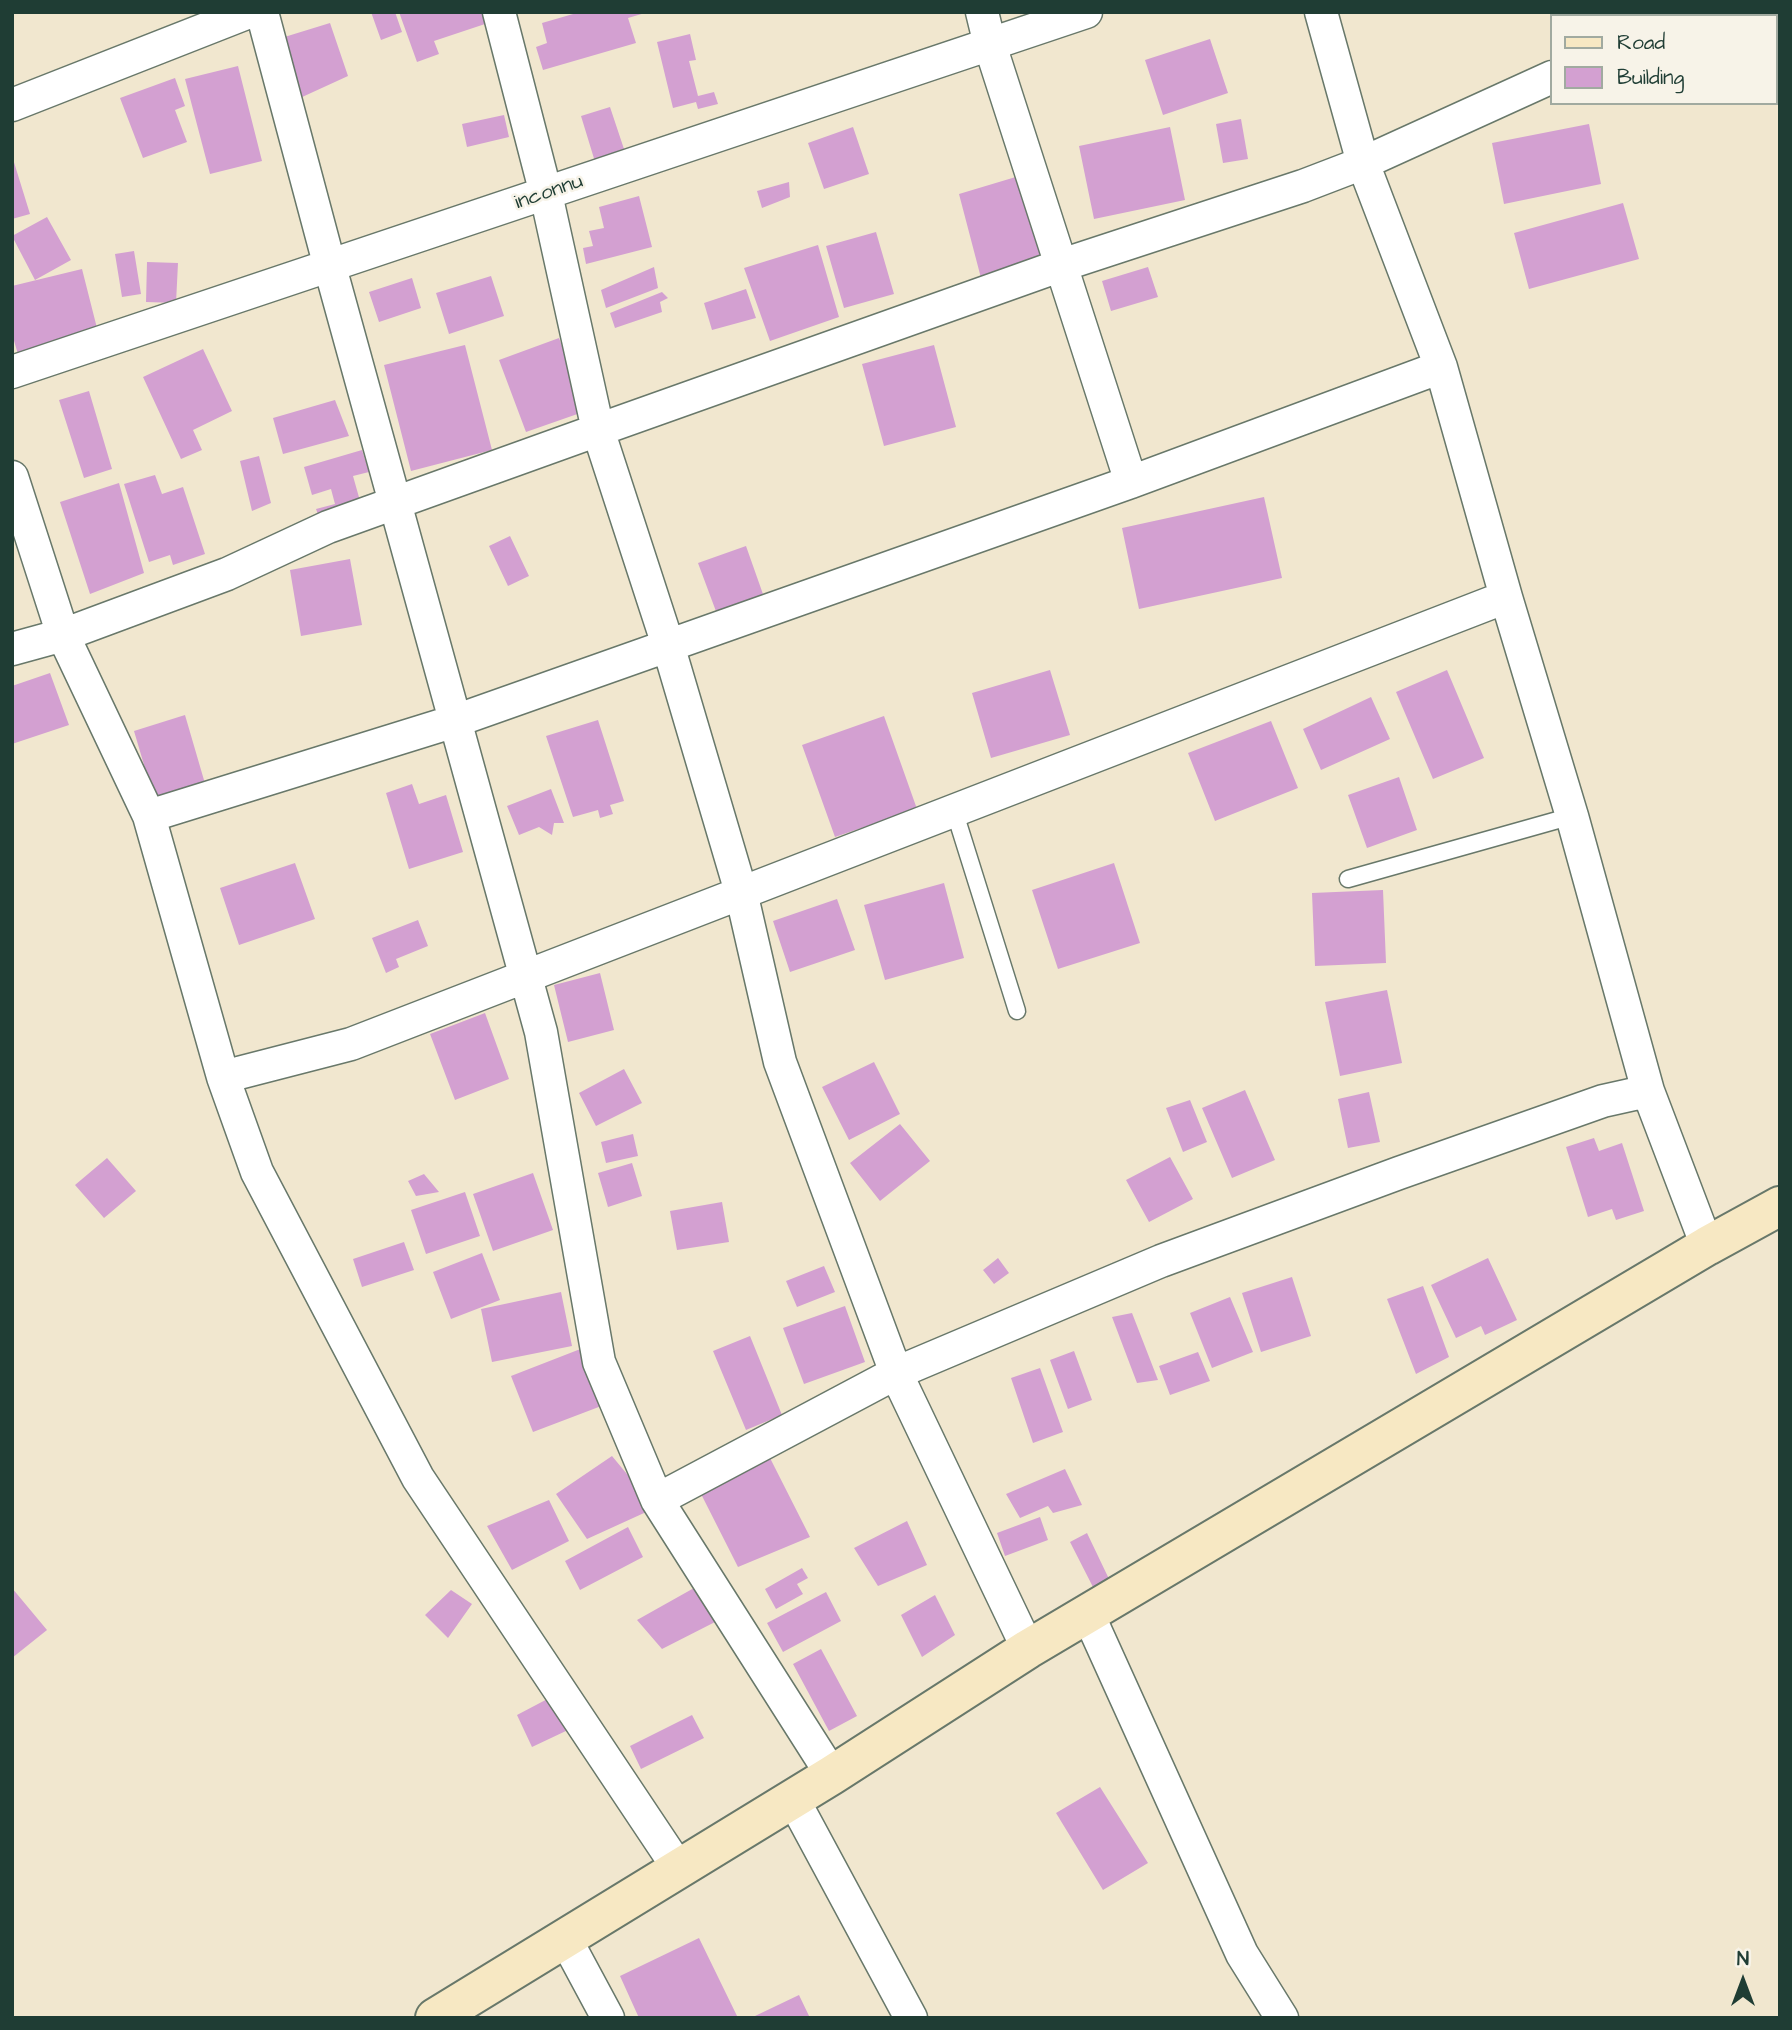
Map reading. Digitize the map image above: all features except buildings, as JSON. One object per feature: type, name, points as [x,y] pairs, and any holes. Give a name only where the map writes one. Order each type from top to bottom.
[{"type":"main road","points":[[435,2018],[832,1775],[1028,1649],[1707,1246],[1780,1206]]},
{"type":"street","points":[[12,105],[249,12]]},
{"type":"street","points":[[262,12],[541,1032],[599,1362],[657,1500],[832,1775]]},
{"type":"street","points":[[499,12],[546,194],[598,430],[668,645],[741,892],[780,1062],[897,1373],[1028,1649]]},
{"type":"street","points":[[982,12],[990,45],[1131,482]]},
{"type":"street","name":"inconnu","points":[[12,372],[1086,12]]},
{"type":"street","points":[[1321,12],[1363,163],[1441,367],[1572,816],[1648,1091],[1707,1246]]},
{"type":"street","points":[[12,649],[64,635],[227,573],[328,527],[598,430],[1062,265],[1303,186],[1363,163],[1550,78]]},
{"type":"street","points":[[149,816],[455,721],[1131,482],[1441,367]]},
{"type":"street","points":[[12,477],[64,635],[149,816],[223,1077],[257,1172],[418,1478],[679,1869]]},
{"type":"street","points":[[223,1077],[351,1044],[1506,597]]},
{"type":"street","points":[[657,1500],[897,1373],[1161,1261],[1603,1101],[1648,1091]]},
{"type":"street","points":[[1088,1614],[1242,1954],[1282,2018]]},
{"type":"street","points":[[793,1799],[911,2018]]},
{"type":"street","points":[[565,1938],[608,2018]]},
{"type":"lane","points":[[954,810],[1017,1011]]},
{"type":"lane","points":[[1348,879],[1572,816]]}]
